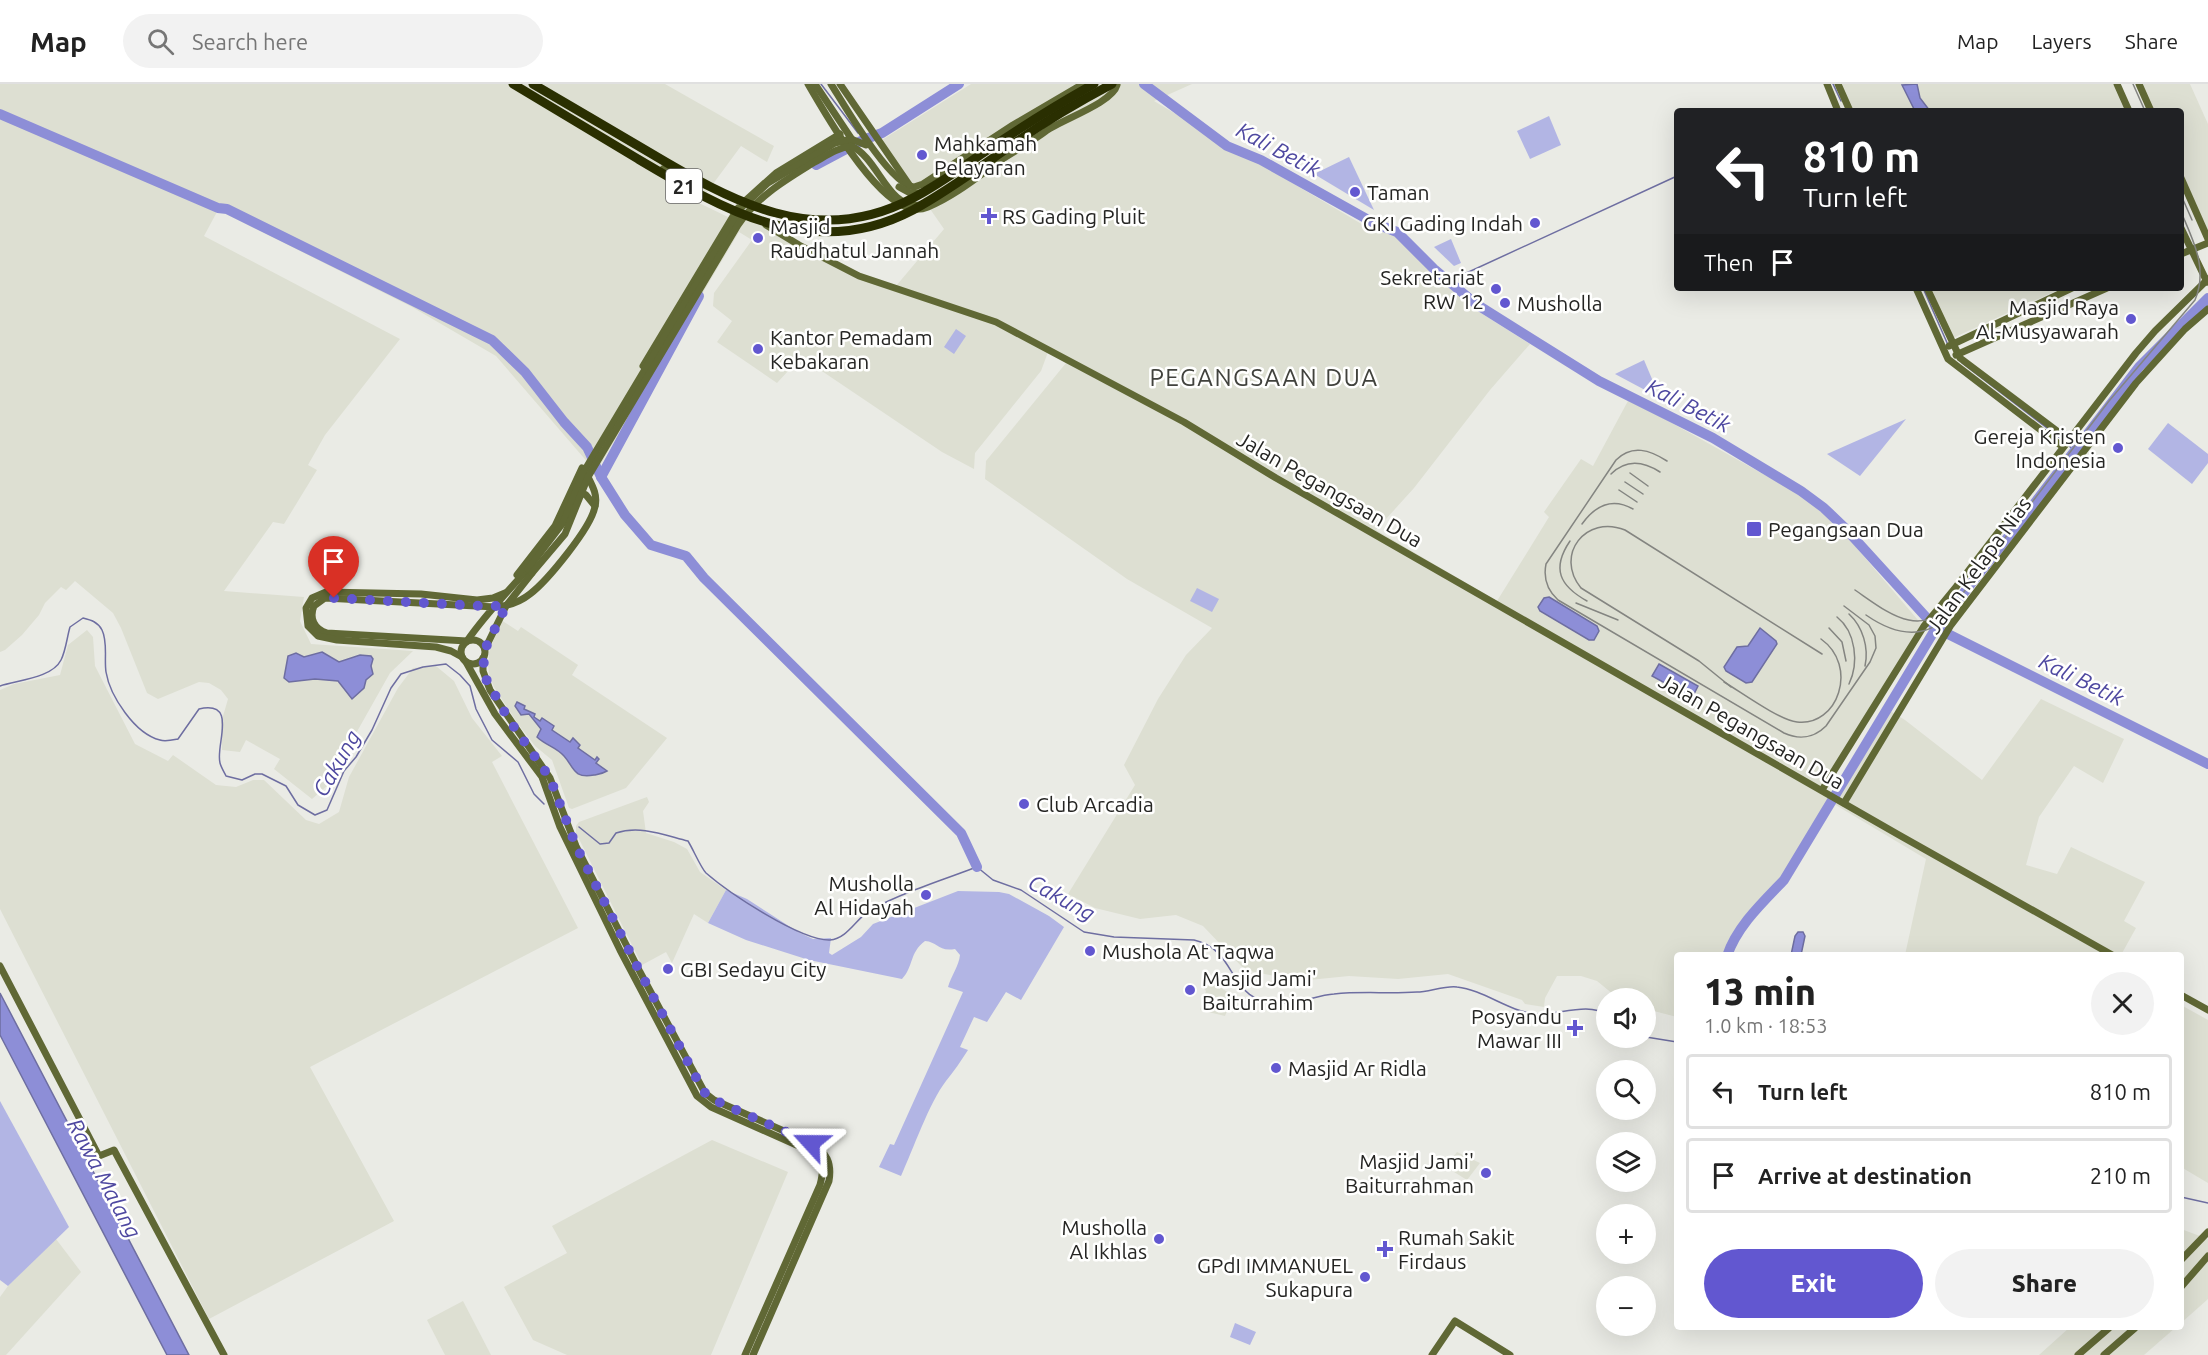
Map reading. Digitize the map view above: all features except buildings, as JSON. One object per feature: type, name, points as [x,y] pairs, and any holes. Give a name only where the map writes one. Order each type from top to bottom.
[{"type":"highway","name":"21","points":[[514,84],[685,187],[727,209],[776,227],[801,231],[829,231],[872,225],[913,210],[1053,117],[1111,87]]},
{"type":"highway","name":"21","points":[[533,84],[721,194],[768,212],[817,220],[868,215],[914,198],[1046,112],[1095,84]]},
{"type":"main road","name":"Jalan Pegangsaan Dua","points":[[514,84],[736,210],[859,276],[996,322],[1184,422],[1276,478],[2107,952]]},
{"type":"main road","points":[[808,84],[842,134],[864,156],[889,196]]},
{"type":"main road","points":[[815,84],[849,149],[879,189],[902,206],[915,209],[927,207],[947,198],[1050,129],[1106,99],[1116,90],[1118,84]]},
{"type":"main road","points":[[831,84],[870,143],[896,177],[910,187],[918,187],[1013,125],[1083,84]]},
{"type":"main road","points":[[840,84],[909,183],[910,187],[902,206]]},
{"type":"main road","points":[[562,822],[550,778],[490,690],[483,671],[485,649],[506,606],[563,523],[583,473],[742,207],[768,183],[835,143],[851,139],[866,145],[899,187],[910,193],[920,193],[930,189],[1034,120],[1095,84]]},
{"type":"main road","points":[[753,1355],[830,1181],[830,1166],[824,1151],[715,1101],[705,1093],[562,822],[542,777],[495,714],[464,659],[461,649],[507,591],[530,571],[565,534],[588,477],[738,225],[748,210],[772,188],[832,152],[851,146],[868,158],[901,201],[910,205],[920,205],[949,189],[1041,127],[1118,84]]},
{"type":"main road","points":[[1827,84],[1837,108]]},
{"type":"main road","points":[[1838,84],[1849,108]]},
{"type":"main road","points":[[2117,84],[2127,108]]},
{"type":"main road","points":[[2139,84],[2150,108]]},
{"type":"main road","points":[[514,584],[524,565],[555,526],[582,468],[736,210],[757,188],[776,173],[842,134]]},
{"type":"main road","points":[[956,162],[970,183]]},
{"type":"main road","points":[[2184,185],[2208,241],[2184,252]]},
{"type":"main road","points":[[2184,235],[2207,281]]},
{"type":"main road","name":"Jalan Kelapa Nias","points":[[1823,791],[1927,622],[2145,341],[2207,281]]},
{"type":"main road","points":[[1918,291],[1948,359],[2063,447]]},
{"type":"main road","points":[[1928,291],[1960,358],[2069,440]]},
{"type":"main road","points":[[1944,349],[2065,291]]},
{"type":"main road","points":[[1948,359],[2100,291]]},
{"type":"main road","points":[[2044,300],[2050,314]]},
{"type":"main road","points":[[2034,305],[2040,317]]},
{"type":"main road","name":"Jalan Kelapa Nias","points":[[1843,802],[1948,630],[2136,382],[2185,329],[2208,309]]},
{"type":"main road","points":[[485,649],[478,641],[327,633],[317,628],[313,620],[314,606],[325,598],[495,606],[506,606],[523,599],[538,586],[585,530],[596,507],[595,493],[582,468]]},
{"type":"main road","points":[[569,494],[576,490],[581,492],[596,507]]},
{"type":"main road","points":[[483,658],[475,664],[451,651],[436,647],[328,639],[316,635],[307,622],[306,613],[309,602],[323,593],[419,594],[483,599],[492,598],[507,591]]},
{"type":"main road","points":[[419,594],[419,603]]},
{"type":"main road","points":[[0,966],[99,1156],[112,1149],[116,1153],[224,1355]]},
{"type":"main road","points":[[2184,997],[2208,1010]]},
{"type":"main road","points":[[745,1355],[820,1185],[823,1173],[822,1164],[814,1154],[787,1136]]},
{"type":"main road","points":[[2184,1257],[2208,1232]]},
{"type":"main road","points":[[2184,1284],[2208,1256]]},
{"type":"main road","points":[[1432,1355],[1455,1321],[1510,1355]]},
{"type":"main road","points":[[2078,1355],[2107,1330]]},
{"type":"main road","points":[[2104,1355],[2133,1330]]},
{"type":"shaded area","points":[[0,84],[665,84],[774,146],[767,162],[741,146],[699,203],[728,217],[754,219],[848,271],[896,286],[944,229],[882,140],[971,84],[1192,84],[1154,101],[1370,229],[1394,234],[1476,310],[1530,344],[1490,390],[1414,488],[1376,530],[1497,601],[1549,517],[1544,512],[1581,459],[1593,466],[1629,399],[1790,489],[1828,517],[1923,626],[1822,789],[1836,798],[1887,709],[1905,720],[1982,780],[2041,699],[2124,739],[2103,783],[2074,766],[2039,817],[2026,865],[2057,874],[2071,847],[2145,882],[2124,921],[2136,928],[2123,952],[1906,952],[1926,859],[1834,804],[1786,884],[1759,910],[1731,952],[1674,952],[1674,1016],[1656,1012],[1656,988],[1606,988],[1597,981],[1581,976],[1557,976],[1545,998],[1544,1007],[1525,1004],[1522,1000],[1448,974],[1398,979],[1349,976],[1299,981],[1245,970],[1203,926],[1176,915],[1140,919],[1095,908],[1068,894],[1135,785],[1124,765],[1158,699],[1186,655],[1212,628],[1127,579],[985,479],[986,461],[1066,363],[1048,352],[1041,371],[975,453],[974,469],[942,452],[801,357],[777,383],[717,342],[732,321],[713,306],[714,293],[752,240],[739,232],[596,472],[496,356],[412,307],[218,210],[204,236],[400,339],[325,435],[308,465],[317,470],[284,524],[273,522],[224,591],[304,597],[300,621],[311,644],[413,651],[390,673],[341,760],[333,766],[327,779],[327,786],[312,799],[274,769],[280,759],[246,740],[240,752],[222,750],[221,723],[228,699],[221,690],[209,683],[199,682],[158,699],[147,693],[113,613],[75,581],[66,590],[61,587],[45,603],[39,615],[22,635],[0,652]]},
{"type":"shaded area","points":[[1841,84],[2113,84],[2124,108],[1852,108]]},
{"type":"shaded area","points":[[1917,84],[1920,98],[1928,108],[1914,108],[1902,85]]},
{"type":"shaded area","points":[[2142,84],[2190,84],[2208,124],[2208,231],[2184,177],[2184,108],[2153,108]]},
{"type":"shaded area","points":[[1549,116],[1561,145],[1530,159],[1517,131]]},
{"type":"shaded area","name":"Taman","points":[[1349,157],[1374,210],[1314,174]]},
{"type":"shaded area","points":[[1451,239],[1461,263],[1454,266],[1434,247]]},
{"type":"shaded area","points":[[1932,291],[2055,291],[1953,338]]},
{"type":"shaded area","points":[[956,329],[966,336],[954,354],[944,347]]},
{"type":"shaded area","points":[[1644,360],[1660,398],[1615,374]]},
{"type":"shaded area","points":[[1906,419],[1860,476],[1827,454]]},
{"type":"shaded area","points":[[2168,423],[2208,454],[2208,463],[2192,484],[2148,449]]},
{"type":"shaded area","points":[[1197,588],[1219,599],[1212,612],[1190,601]]},
{"type":"shaded area","points":[[1549,597],[1597,626],[1599,631],[1594,640],[1589,640],[1540,611],[1538,607],[1544,598]]},
{"type":"shaded area","points":[[501,620],[518,631],[521,627],[578,665],[572,675],[667,738],[626,788],[572,809],[569,808],[552,760],[535,746],[518,724],[494,687],[489,675],[489,652]]},
{"type":"shaded area","points":[[1760,628],[1777,644],[1752,682],[1746,683],[1726,671],[1724,667],[1737,647],[1748,646]]},
{"type":"shaded area","points":[[87,630],[93,637],[95,666],[135,744],[168,761],[173,755],[216,785],[236,787],[253,780],[264,780],[306,820],[319,824],[339,812],[349,777],[398,688],[413,668],[436,666],[454,681],[472,718],[502,756],[492,762],[578,928],[310,1067],[394,1221],[209,1319],[0,909],[0,690],[14,684],[60,675],[68,645]]},
{"type":"shaded area","points":[[322,652],[339,662],[360,655],[371,656],[373,659],[371,666],[373,674],[366,680],[364,688],[352,699],[338,681],[315,679],[289,682],[284,678],[288,656],[296,653],[304,657]]},
{"type":"shaded area","points":[[1659,664],[1698,686],[1692,698],[1652,676]]},
{"type":"shaded area","points":[[517,702],[525,706],[524,709],[535,714],[534,717],[540,721],[542,718],[554,726],[552,730],[570,742],[573,738],[580,745],[578,748],[595,760],[597,757],[599,759],[596,763],[607,771],[587,776],[578,774],[561,753],[537,737],[541,729],[529,714],[521,715],[515,706]]},
{"type":"shaded area","points":[[647,797],[649,802],[643,811],[646,833],[687,849],[700,872],[726,890],[708,923],[694,914],[672,963],[666,952],[642,965],[576,833],[576,826],[579,822]]},
{"type":"shaded area","points":[[726,890],[747,899],[813,939],[831,938],[829,953],[832,955],[861,937],[873,924],[958,891],[1009,894],[1064,927],[1021,1000],[1006,992],[987,1022],[974,1017],[960,1047],[968,1050],[933,1101],[901,1176],[879,1167],[890,1144],[894,1145],[963,992],[948,987],[960,955],[955,949],[941,948],[925,941],[916,950],[902,979],[809,960],[746,940],[708,923]]},
{"type":"shaded area","points":[[1798,932],[1803,932],[1805,936],[1802,952],[1792,952]]},
{"type":"shaded area","points":[[1207,978],[1233,996],[1225,1016],[1200,1010],[1206,991],[1202,986]]},
{"type":"shaded area","points":[[0,993],[189,1355],[167,1355],[0,1035]]},
{"type":"shaded area","points":[[2184,1007],[2208,1020],[2208,1183],[2184,1169]]},
{"type":"shaded area","points":[[0,1101],[69,1227],[8,1286],[0,1280]]},
{"type":"shaded area","points":[[712,1140],[788,1172],[711,1355],[567,1355],[533,1340],[504,1287],[567,1253],[552,1226]]},
{"type":"shaded area","points":[[1457,1152],[1480,1163],[1467,1180],[1446,1167]]},
{"type":"shaded area","points":[[2184,1230],[2208,1239],[2208,1299],[2184,1320]]},
{"type":"shaded area","points":[[56,1239],[81,1272],[6,1355],[0,1355],[0,1297],[8,1286]]},
{"type":"shaded area","points":[[463,1301],[491,1355],[445,1355],[427,1320]]},
{"type":"shaded area","points":[[1235,1323],[1256,1332],[1250,1345],[1230,1337]]},
{"type":"shaded area","points":[[2067,1330],[2173,1330],[2144,1355],[2039,1355]]},
{"type":"waterway","points":[[821,84],[858,133]]},
{"type":"waterway","points":[[816,165],[863,140],[882,133],[959,84]]},
{"type":"waterway","name":"Kali Betik","points":[[1144,84],[1227,146],[1261,160],[1374,223],[1397,232],[1434,269],[1476,304],[1599,381],[1713,438],[1801,491],[1844,527],[1936,628],[2208,764]]},
{"type":"waterway","points":[[1833,84],[1841,101]]},
{"type":"waterway","points":[[0,114],[218,208],[227,209],[492,340],[525,372],[587,447],[601,477],[625,515],[651,545],[686,556],[704,578],[961,833],[977,867]]},
{"type":"waterway","points":[[1449,281],[1674,177]]},
{"type":"waterway","points":[[1924,291],[1948,345]]},
{"type":"waterway","points":[[601,477],[699,296]]},
{"type":"waterway","points":[[1728,952],[1744,925],[1784,880],[1936,628],[2139,367],[2208,298]]},
{"type":"waterway","points":[[1962,363],[2064,441]]},
{"type":"waterway","points":[[2069,446],[2075,451]]},
{"type":"waterway","name":"Cakung","points":[[0,686],[34,678],[50,671],[61,660],[70,627],[83,618],[91,621],[98,625],[104,635],[108,682],[125,713],[142,730],[162,741],[178,739],[199,709],[211,708],[218,711],[222,717],[223,726],[219,755],[226,776],[242,780],[255,774],[262,774],[286,786],[298,805],[315,815],[327,810],[344,771],[356,757],[372,730],[391,688],[401,674],[423,667],[446,664],[470,686],[476,709],[492,740],[518,762],[534,794],[544,804]]},
{"type":"waterway","name":"Cakung","points":[[579,827],[600,844],[609,843],[616,833],[634,830],[688,841],[704,871],[717,882],[784,925],[817,938],[836,939],[847,932],[870,910],[977,867],[993,880],[1021,890],[1084,932],[1114,937],[1194,940],[1209,946],[1220,955],[1242,987],[1252,996],[1266,1002],[1291,1003],[1334,994],[1417,992],[1453,987],[1477,992],[1515,1009],[1535,1014],[1582,1009],[1596,1010]]},
{"type":"waterway","name":"Cakung","points":[[1656,1039],[1674,1042]]},
{"type":"waterway","name":"Cakung","points":[[2184,1198],[2208,1203]]},
{"type":"tram line","points":[[2133,84],[2144,108]]},
{"type":"tram line","points":[[2184,202],[2192,220]]},
{"type":"tram line","points":[[1855,590],[1893,614],[1917,621],[1930,619],[1943,613],[1957,601],[2109,401],[2195,300],[2199,289],[2200,266],[2195,245],[2184,219]]},
{"type":"tram line","points":[[1667,461],[1641,450],[1628,452],[1616,460],[1546,564],[1547,584],[1558,600],[1784,733],[1795,737],[1806,737],[1826,726],[1870,662],[1876,648],[1875,636],[1869,625],[1844,606]]},
{"type":"tram line","points":[[1611,474],[1623,466],[1635,463],[1660,472]]},
{"type":"tram line","points":[[1630,473],[1648,486]]},
{"type":"tram line","points":[[1625,482],[1643,494]]},
{"type":"tram line","points":[[1619,490],[1637,502]]},
{"type":"tram line","points":[[1582,524],[1592,512],[1604,505],[1618,504],[1633,509]]},
{"type":"tram line","points":[[1731,687],[1699,661],[1581,588],[1571,563],[1578,541],[1587,533],[1598,528],[1611,527],[1625,530],[1822,654]]},
{"type":"tram line","points":[[1570,541],[1561,560],[1561,576],[1570,589],[1587,601]]},
{"type":"tram line","points":[[1576,603],[1618,620]]},
{"type":"tram line","points":[[1849,614],[1858,625],[1864,638],[1865,666]]},
{"type":"tram line","points":[[1866,615],[1886,626],[1906,632],[1927,630],[1947,617]]},
{"type":"tram line","points":[[1837,617],[1848,631],[1854,648],[1854,667],[1849,684]]},
{"type":"tram line","points":[[1829,628],[1842,642],[1846,661]]},
{"type":"tram line","points":[[1724,682],[1780,716],[1797,722],[1811,721],[1823,715],[1833,705],[1839,692],[1841,678],[1839,664],[1833,651],[1821,639]]},
{"type":"place","name":"Mahkamah Pelayaran","points":[[922,155]]},
{"type":"place","name":"Taman","points":[[1355,192]]},
{"type":"place","name":"RS Gading Pluit","points":[[989,216]]},
{"type":"place","name":"GKI Gading Indah","points":[[1535,223]]},
{"type":"place","name":"Masjid Raudhatul Jannah","points":[[758,238]]},
{"type":"place","name":"Sekretariat RW 12","points":[[1496,289]]},
{"type":"place","name":"Musholla","points":[[1505,303]]},
{"type":"place","name":"Masjid Raya Al-Musyawarah","points":[[2131,319]]},
{"type":"place","name":"Kantor Pemadam Kebakaran","points":[[758,349]]},
{"type":"place","name":"Gereja Kristen Indonesia","points":[[2118,448]]},
{"type":"place","name":"Pegangsaan Dua","points":[[1754,529]]},
{"type":"place","name":"Club Arcadia","points":[[1024,804]]},
{"type":"place","name":"Musholla Al Hidayah","points":[[926,895]]},
{"type":"place","name":"Mushola At Taqwa","points":[[1090,951]]},
{"type":"place","name":"GBI Sedayu City","points":[[668,969]]},
{"type":"place","name":"Masjid Jami' Baiturrahim","points":[[1190,990]]},
{"type":"place","name":"Posyandu Mawar III","points":[[1575,1028]]},
{"type":"place","name":"Masjid Ar Ridla","points":[[1276,1068]]},
{"type":"place","name":"Masjid Jami' Baiturrahman","points":[[1486,1173]]},
{"type":"place","name":"Musholla Al Ikhlas","points":[[1159,1239]]},
{"type":"place","name":"Rumah Sakit Firdaus","points":[[1385,1249]]},
{"type":"place","name":"GPdI IMMANUEL Sukapura","points":[[1365,1277]]},
{"type":"district","name":"PEGANGSAAN DUA","points":[[1264,377]]},
{"type":"route","points":[[334,598],[506,606],[492,633],[483,658],[483,671],[490,690],[538,758],[554,785],[576,846],[698,1081],[705,1093],[714,1100],[811,1143]]},
{"type":"water label","name":"Rawa Malang","points":[[105,1178]]}]
